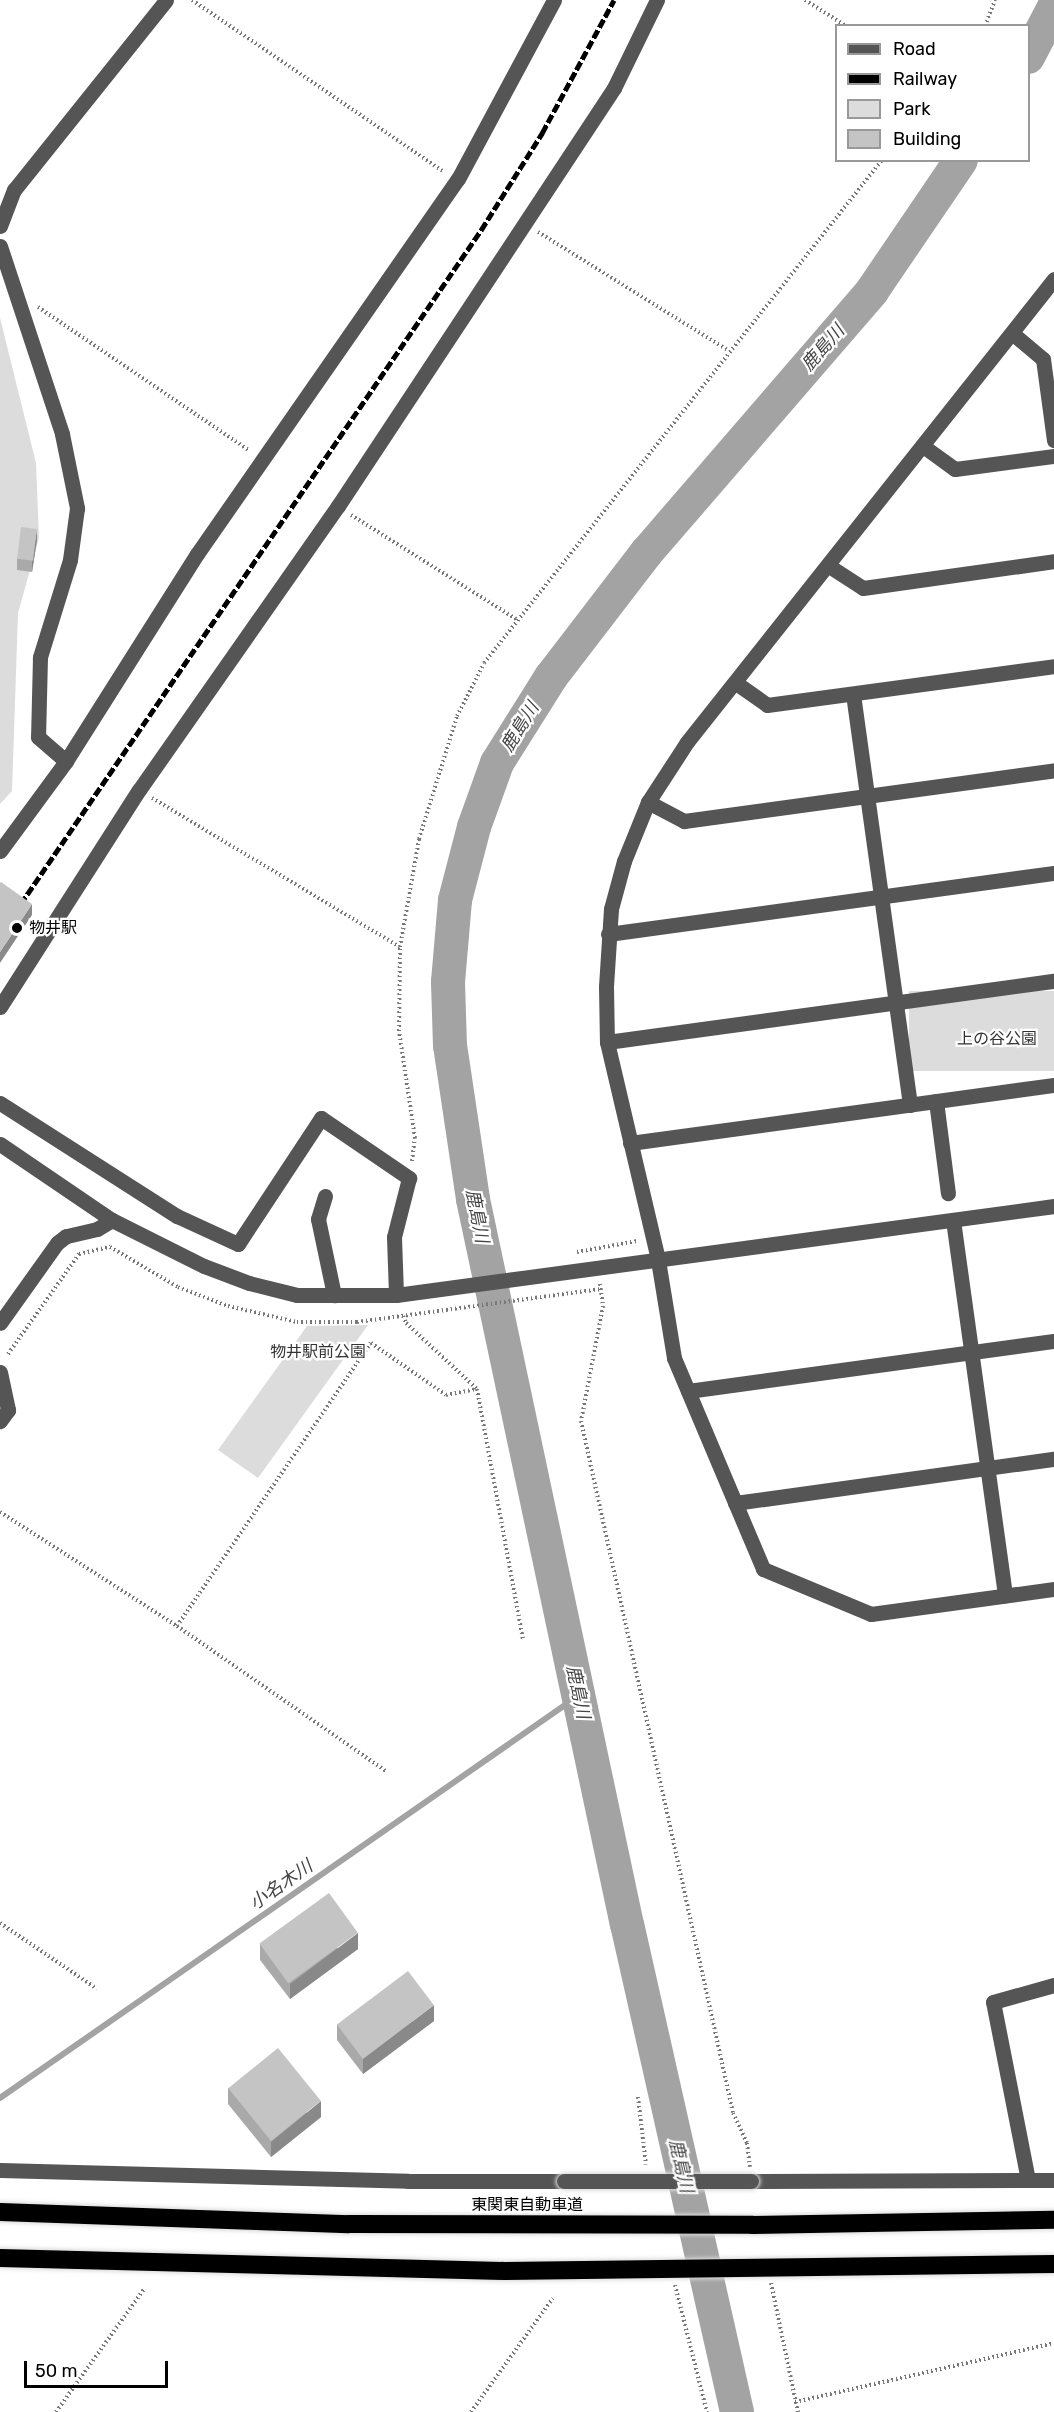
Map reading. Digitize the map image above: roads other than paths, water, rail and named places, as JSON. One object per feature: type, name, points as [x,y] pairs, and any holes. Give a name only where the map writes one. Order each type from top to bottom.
[{"type":"highway","name":"東関東自動車道","points":[[0,2212],[349,2224],[753,2225],[1054,2220]]},
{"type":"highway","points":[[0,2258],[505,2271],[1054,2264]]},
{"type":"street","points":[[0,226],[14,190],[166,0]]},
{"type":"street","points":[[0,851],[66,761],[197,554],[458,179],[554,0]]},
{"type":"street","points":[[0,1008],[139,790],[338,506],[614,88],[657,0]]},
{"type":"street","points":[[0,246],[62,434],[77,508],[70,560],[40,657],[38,737],[66,761]]},
{"type":"street","points":[[1054,279],[829,566],[687,742],[648,802],[624,861],[608,934],[607,1042],[658,1260],[674,1358],[763,1569],[871,1614],[1054,1589]]},
{"type":"street","points":[[1012,333],[1043,359],[1054,440]]},
{"type":"street","points":[[923,446],[955,469],[1054,456]]},
{"type":"street","points":[[829,566],[862,588],[1054,561]]},
{"type":"street","points":[[736,683],[767,705],[1054,666]]},
{"type":"street","points":[[853,694],[910,1105]]},
{"type":"street","points":[[648,802],[684,821],[1054,770]]},
{"type":"street","points":[[608,934],[1054,873]]},
{"type":"street","points":[[607,1042],[1054,981]]},
{"type":"street","points":[[630,1143],[1054,1085]]},
{"type":"street","points":[[936,1101],[948,1193]]},
{"type":"street","points":[[0,1103],[177,1216],[238,1244],[321,1119],[409,1178],[394,1237],[396,1296]]},
{"type":"street","points":[[0,1144],[112,1220],[204,1266],[249,1283],[297,1295],[396,1296],[438,1292],[1054,1206]]},
{"type":"street","points":[[325,1196],[318,1219],[334,1296]]},
{"type":"street","points":[[0,1323],[57,1243],[66,1236],[97,1228],[112,1220]]},
{"type":"street","points":[[953,1220],[1005,1595]]},
{"type":"street","points":[[688,1391],[1054,1341]]},
{"type":"street","points":[[0,1372],[8,1410],[0,1421]]},
{"type":"street","points":[[735,1503],[1054,1459]]},
{"type":"street","points":[[1028,2180],[993,2002],[1054,1984]]},
{"type":"street","points":[[0,2170],[408,2181],[1054,2180]]},
{"type":"waterway","name":"鹿島川","points":[[1030,53],[1054,7]]},
{"type":"waterway","name":"鹿島川","points":[[737,2412],[627,1925],[473,1199],[450,1046],[448,982],[455,900],[474,827],[497,763],[551,677],[647,552],[872,291],[960,162]]},
{"type":"waterway","name":"小名木川","points":[[0,2098],[578,1696]]},
{"type":"railway","points":[[0,934],[481,230],[542,133],[614,0]]},
{"type":"place","name":"物井駅","points":[[17,928]]},
{"type":"park label","name":"上の谷公園","points":[[997,1039]]},
{"type":"park label","name":"物井駅前公園","points":[[318,1352]]}]
